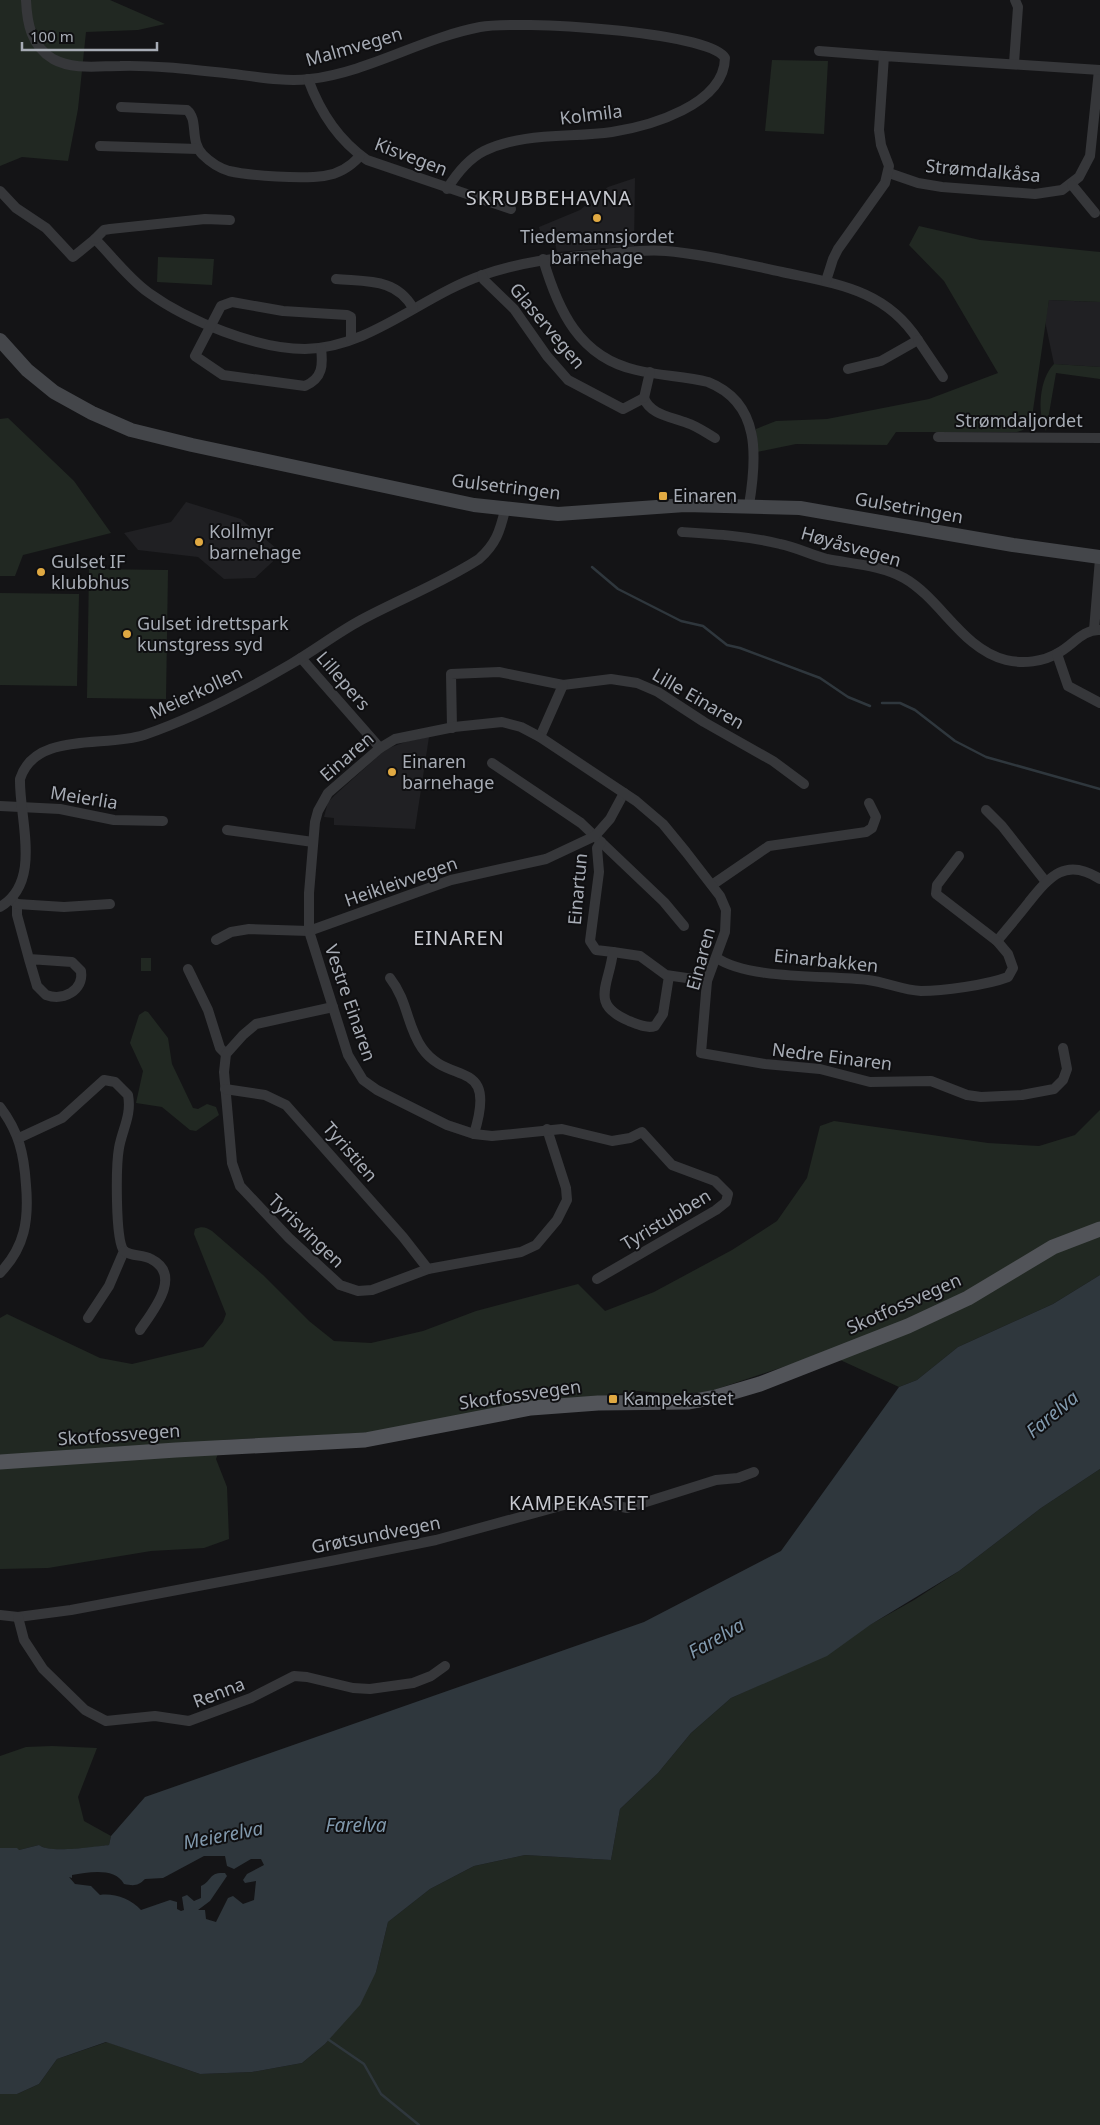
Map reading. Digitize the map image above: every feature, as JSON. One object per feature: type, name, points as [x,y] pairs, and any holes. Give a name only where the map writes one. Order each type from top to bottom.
[{"type":"main road","name":"Skotfossvegen","points":[[0,1462],[365,1440],[531,1408],[598,1403],[689,1402],[716,1397],[760,1384],[908,1326],[968,1298],[1053,1247],[1100,1229]]},
{"type":"street","name":"Malmvegen","points":[[26,0],[28,25],[36,43],[47,55],[64,64],[183,68],[273,78],[308,79],[344,70],[468,29],[500,24],[653,35],[702,44],[719,51],[725,58]]},
{"type":"street","points":[[1014,63],[1018,7],[1015,0]]},
{"type":"street","points":[[819,51],[1099,70],[1090,156],[1083,172],[1072,185],[1095,212]]},
{"type":"street","points":[[826,281],[838,248],[885,183],[889,173],[879,130],[884,56]]},
{"type":"street","name":"Kolmila","points":[[447,188],[461,169],[471,160],[498,146],[546,137],[613,132],[668,117],[712,91],[724,68],[725,58]]},
{"type":"street","name":"Kisvegen","points":[[308,79],[330,124],[360,156],[380,165],[511,209]]},
{"type":"street","points":[[121,107],[187,110],[193,118],[193,133],[198,149],[215,164],[229,171],[295,176],[324,176],[347,167],[360,156]]},
{"type":"street","points":[[100,146],[198,149]]},
{"type":"street","name":"Strømdalkåsa","points":[[889,173],[930,186],[1035,194],[1062,190],[1072,185]]},
{"type":"street","points":[[0,191],[16,208],[46,228],[73,257],[104,230],[110,228],[205,219],[230,220]]},
{"type":"street","name":"Glaservegen","points":[[95,239],[149,293],[210,325],[268,345],[287,348],[322,348],[351,339],[457,284],[543,258],[564,317],[580,338],[614,362],[650,372],[708,382],[727,391],[743,408],[752,432],[753,481],[749,505]]},
{"type":"street","points":[[543,258],[632,251],[667,251],[752,265],[826,281],[866,294],[886,304],[903,319],[943,377]]},
{"type":"street","name":"Glaservegen","points":[[482,275],[484,280],[514,309],[547,356],[568,380],[622,409],[644,398]]},
{"type":"street","points":[[336,280],[372,283],[398,289],[413,308]]},
{"type":"street","points":[[322,348],[322,370],[318,377],[305,386],[223,375],[195,356],[221,306],[232,302],[283,311],[347,315],[351,317],[352,322],[351,339]]},
{"type":"street","name":"Gulsetringen","points":[[0,340],[27,370],[54,392],[92,413],[131,430],[192,446],[505,510],[558,514],[665,506],[749,505],[800,508],[1100,558]]},
{"type":"street","points":[[848,369],[881,361],[918,340]]},
{"type":"street","points":[[650,372],[644,398],[646,402],[662,414],[693,425],[715,438]]},
{"type":"street","name":"Strømdaljordet","points":[[938,437],[1100,438]]},
{"type":"street","name":"Meierkollen","points":[[0,907],[14,902],[19,887],[25,862],[20,779],[23,771],[39,753],[62,746],[105,743],[142,735],[193,714],[301,658],[362,620],[479,559],[492,547],[497,539],[505,510]]},
{"type":"street","name":"Høyåsvegen","points":[[682,532],[778,543],[823,558],[884,570],[905,579],[978,646],[996,657],[1012,661],[1030,662],[1057,654],[1097,630],[1100,558]]},
{"type":"street","points":[[1057,654],[1068,686],[1100,703]]},
{"type":"street","name":"Lillepers","points":[[301,658],[380,748]]},
{"type":"street","name":"Lille Einaren","points":[[452,728],[451,674],[499,672],[563,685],[611,679],[648,687],[773,761],[804,784]]},
{"type":"street","points":[[540,738],[563,685]]},
{"type":"street","name":"Einaren","points":[[309,931],[312,842],[318,811],[328,794],[380,748],[410,735],[502,722],[521,727],[644,807],[663,824],[712,885],[724,903],[727,916],[726,932],[707,982],[701,1053]]},
{"type":"street","name":"Einaren","points":[[492,763],[576,820],[664,902],[684,926]]},
{"type":"street","points":[[598,839],[624,793]]},
{"type":"street","points":[[712,885],[769,846],[866,832],[872,828],[876,817],[869,802]]},
{"type":"street","name":"Meierlia","points":[[0,806],[60,809],[104,819],[163,821]]},
{"type":"street","points":[[986,810],[1002,826],[1046,882]]},
{"type":"street","points":[[228,830],[312,842]]},
{"type":"street","name":"Heikleivvegen","points":[[216,940],[231,932],[249,928],[309,931],[451,880],[546,859],[598,839]]},
{"type":"street","name":"Einartun","points":[[598,839],[599,872],[590,941],[596,950],[640,956],[656,970],[669,976],[707,982]]},
{"type":"street","name":"Einarbakken","points":[[717,958],[731,966],[815,978],[869,980],[911,990],[928,991],[1008,978],[1012,971],[1012,964],[1008,954],[997,941],[936,894],[937,885],[959,856]]},
{"type":"street","points":[[997,941],[1046,882],[1057,874],[1070,869],[1087,872],[1100,879]]},
{"type":"street","points":[[29,959],[72,962],[80,971],[80,984],[74,992],[63,996],[46,995],[37,986],[29,959],[14,902],[64,907],[110,904]]},
{"type":"street","name":"Vestre Einaren","points":[[309,931],[352,1063],[363,1080],[378,1090],[447,1124],[474,1134],[500,1135],[562,1129],[612,1141],[630,1138],[642,1132]]},
{"type":"street","points":[[613,952],[604,992],[604,1002],[611,1011],[631,1022],[652,1028],[658,1024],[663,1014],[669,976]]},
{"type":"street","points":[[188,969],[208,1010],[220,1048],[226,1054],[243,1034],[256,1024],[333,1007]]},
{"type":"street","points":[[390,978],[403,997],[422,1048],[438,1062],[471,1078],[477,1086],[480,1108],[474,1134]]},
{"type":"street","name":"Nedre Einaren","points":[[701,1053],[765,1064],[820,1068],[870,1082],[931,1081],[974,1096],[1047,1092],[1059,1085],[1066,1075],[1067,1064],[1062,1048]]},
{"type":"street","name":"Tyrisvingen","points":[[226,1054],[224,1063],[225,1089],[232,1163],[240,1186],[269,1219],[328,1275],[347,1288],[365,1291],[387,1286],[428,1269],[521,1252],[536,1245],[562,1213],[567,1194],[547,1129]]},
{"type":"street","points":[[19,1138],[62,1118],[104,1080],[115,1082],[128,1095],[129,1107],[118,1160],[118,1232],[120,1244],[124,1251],[135,1256],[153,1260],[163,1270],[166,1284],[164,1292],[140,1330]]},
{"type":"street","name":"Tyristien","points":[[225,1089],[265,1095],[286,1105],[403,1236],[428,1269]]},
{"type":"street","points":[[0,1107],[19,1138],[24,1158],[28,1221],[17,1252],[0,1273]]},
{"type":"street","name":"Tyristubben","points":[[598,1279],[716,1210],[728,1199],[726,1190],[715,1181],[672,1166],[642,1132]]},
{"type":"street","points":[[88,1318],[109,1286],[124,1251]]},
{"type":"street","name":"Grøtsundvegen","points":[[0,1615],[18,1617],[157,1594],[436,1540],[564,1505],[608,1504],[627,1508],[716,1480],[738,1478],[754,1472]]},
{"type":"street","name":"Renna","points":[[18,1617],[24,1640],[43,1669],[85,1710],[106,1721],[155,1716],[189,1721],[251,1698],[294,1676],[308,1676],[353,1688],[370,1689],[413,1683],[431,1676],[445,1666]]},
{"type":"shaded area","points":[[0,0],[110,0],[165,24],[138,30],[86,32],[78,109],[68,161],[22,157],[0,166]]},
{"type":"shaded area","points":[[772,60],[828,61],[824,134],[765,131]]},
{"type":"shaded area","name":"Tiedemannsjordet barnehage","points":[[635,178],[634,246],[557,252],[554,238],[542,240],[539,227],[580,210],[608,187]]},
{"type":"shaded area","points":[[919,226],[980,240],[1100,252],[1100,302],[1049,300],[1032,417],[1023,430],[1017,432],[896,432],[887,445],[796,444],[757,452],[756,429],[776,421],[827,419],[929,399],[998,373],[944,281],[909,245]]},
{"type":"shaded area","points":[[158,257],[214,259],[212,285],[157,282]]},
{"type":"shaded area","points":[[1049,300],[1100,302],[1100,367],[1054,364],[1045,321]]},
{"type":"shaded area","points":[[1054,364],[1100,367],[1100,379],[1056,373],[1046,431],[1041,415],[1041,396],[1045,378]]},
{"type":"shaded area","points":[[8,418],[74,481],[111,533],[23,555],[15,576],[0,576],[0,419]]},
{"type":"shaded area","name":"Kollmyr barnehage","points":[[186,502],[241,519],[282,553],[255,578],[224,579],[198,557],[138,550],[124,533],[171,522]]},
{"type":"shaded area","name":"Gulset idrettspark kunstgress syd","points":[[89,569],[168,570],[166,699],[87,698]]},
{"type":"shaded area","points":[[0,593],[79,594],[77,686],[0,685]]},
{"type":"shaded area","name":"Einaren barnehage","points":[[429,737],[415,829],[334,825],[334,818],[324,817],[328,802],[386,749],[408,741]]},
{"type":"shaded area","points":[[141,958],[151,958],[151,971],[141,971]]},
{"type":"shaded area","points":[[145,1011],[148,1012],[168,1038],[172,1064],[193,1108],[198,1109],[207,1104],[216,1107],[219,1115],[196,1131],[190,1130],[162,1107],[136,1103],[143,1071],[130,1043],[139,1015]]},
{"type":"shaded area","points":[[1100,1110],[1100,1275],[1053,1304],[958,1347],[917,1380],[899,1387],[825,1353],[708,1392],[672,1394],[638,1391],[384,1432],[223,1440],[216,1459],[227,1487],[229,1539],[204,1548],[151,1551],[48,1568],[0,1569],[0,1318],[7,1314],[100,1358],[132,1364],[203,1347],[223,1322],[226,1314],[194,1234],[195,1229],[204,1227],[212,1231],[263,1275],[309,1321],[334,1341],[371,1343],[423,1331],[476,1311],[578,1284],[605,1311],[654,1292],[732,1250],[777,1221],[807,1178],[820,1126],[834,1121],[988,1143],[1039,1146],[1075,1135]]},
{"type":"shaded area","points":[[1100,1469],[1100,2125],[0,2125],[0,2094],[17,2094],[39,2084],[57,2059],[107,2042],[200,2074],[252,2072],[302,2063],[325,2044],[335,2032],[376,1972],[388,1922],[430,1889],[474,1866],[525,1855],[611,1860],[620,1809],[658,1773],[691,1733],[731,1698],[777,1677],[914,1600],[959,1571],[1041,1508]]},
{"type":"shaded area","points":[[26,1747],[97,1748],[78,1797],[84,1821],[111,1836],[109,1845],[62,1849],[44,1848],[39,1845],[19,1850],[0,1848],[0,1756]]},
{"type":"water","name":"Farelva","points":[[1100,1275],[1100,1469],[1041,1508],[959,1571],[870,1625],[827,1656],[731,1698],[691,1733],[658,1773],[620,1809],[611,1860],[525,1855],[474,1866],[430,1889],[388,1922],[376,1972],[360,2005],[325,2044],[302,2063],[252,2072],[200,2074],[106,2042],[57,2059],[39,2084],[17,2094],[0,2094],[0,1848],[17,1848],[19,1850],[39,1845],[44,1848],[63,1849],[109,1845],[111,1836],[145,1797],[644,1622],[781,1551],[899,1387],[917,1380],[958,1347],[1053,1304]],"holes":[[[204,1856],[225,1856],[227,1866],[234,1869],[251,1859],[261,1859],[264,1865],[247,1874],[243,1880],[245,1883],[256,1881],[254,1900],[243,1904],[233,1896],[228,1898],[216,1922],[206,1919],[205,1910],[198,1910],[210,1901],[227,1876],[225,1873],[213,1875],[201,1886],[201,1898],[194,1901],[187,1895],[182,1897],[184,1910],[181,1911],[177,1909],[177,1902],[170,1900],[141,1910],[122,1898],[100,1895],[91,1886],[75,1884],[69,1877],[72,1878],[72,1875],[101,1872],[114,1875],[124,1884],[136,1885],[145,1879],[163,1878]]]},
{"type":"waterway","points":[[592,567],[618,589],[681,621],[703,626],[727,645],[740,648],[820,678],[848,697],[870,706]]},
{"type":"waterway","points":[[882,703],[900,703],[915,710],[955,741],[986,757],[1100,789]]},
{"type":"waterway","points":[[329,2040],[364,2064],[381,2094],[419,2125]]},
{"type":"place","name":"Tiedemannsjordet barnehage","points":[[597,218]]},
{"type":"place","name":"Einaren","points":[[663,496]]},
{"type":"place","name":"Kollmyr barnehage","points":[[199,542]]},
{"type":"place","name":"Gulset IF klubbhus","points":[[41,572]]},
{"type":"place","name":"Gulset idrettspark kunstgress syd","points":[[127,634]]},
{"type":"place","name":"Einaren barnehage","points":[[392,772]]},
{"type":"place","name":"Kampekastet","points":[[613,1399]]},
{"type":"district","name":"SKRUBBEHAVNA","points":[[549,198]]},
{"type":"district","name":"EINAREN","points":[[459,938]]},
{"type":"district","name":"KAMPEKASTET","points":[[579,1503]]},
{"type":"water label","name":"Meierelva","points":[[223,1835]]}]
